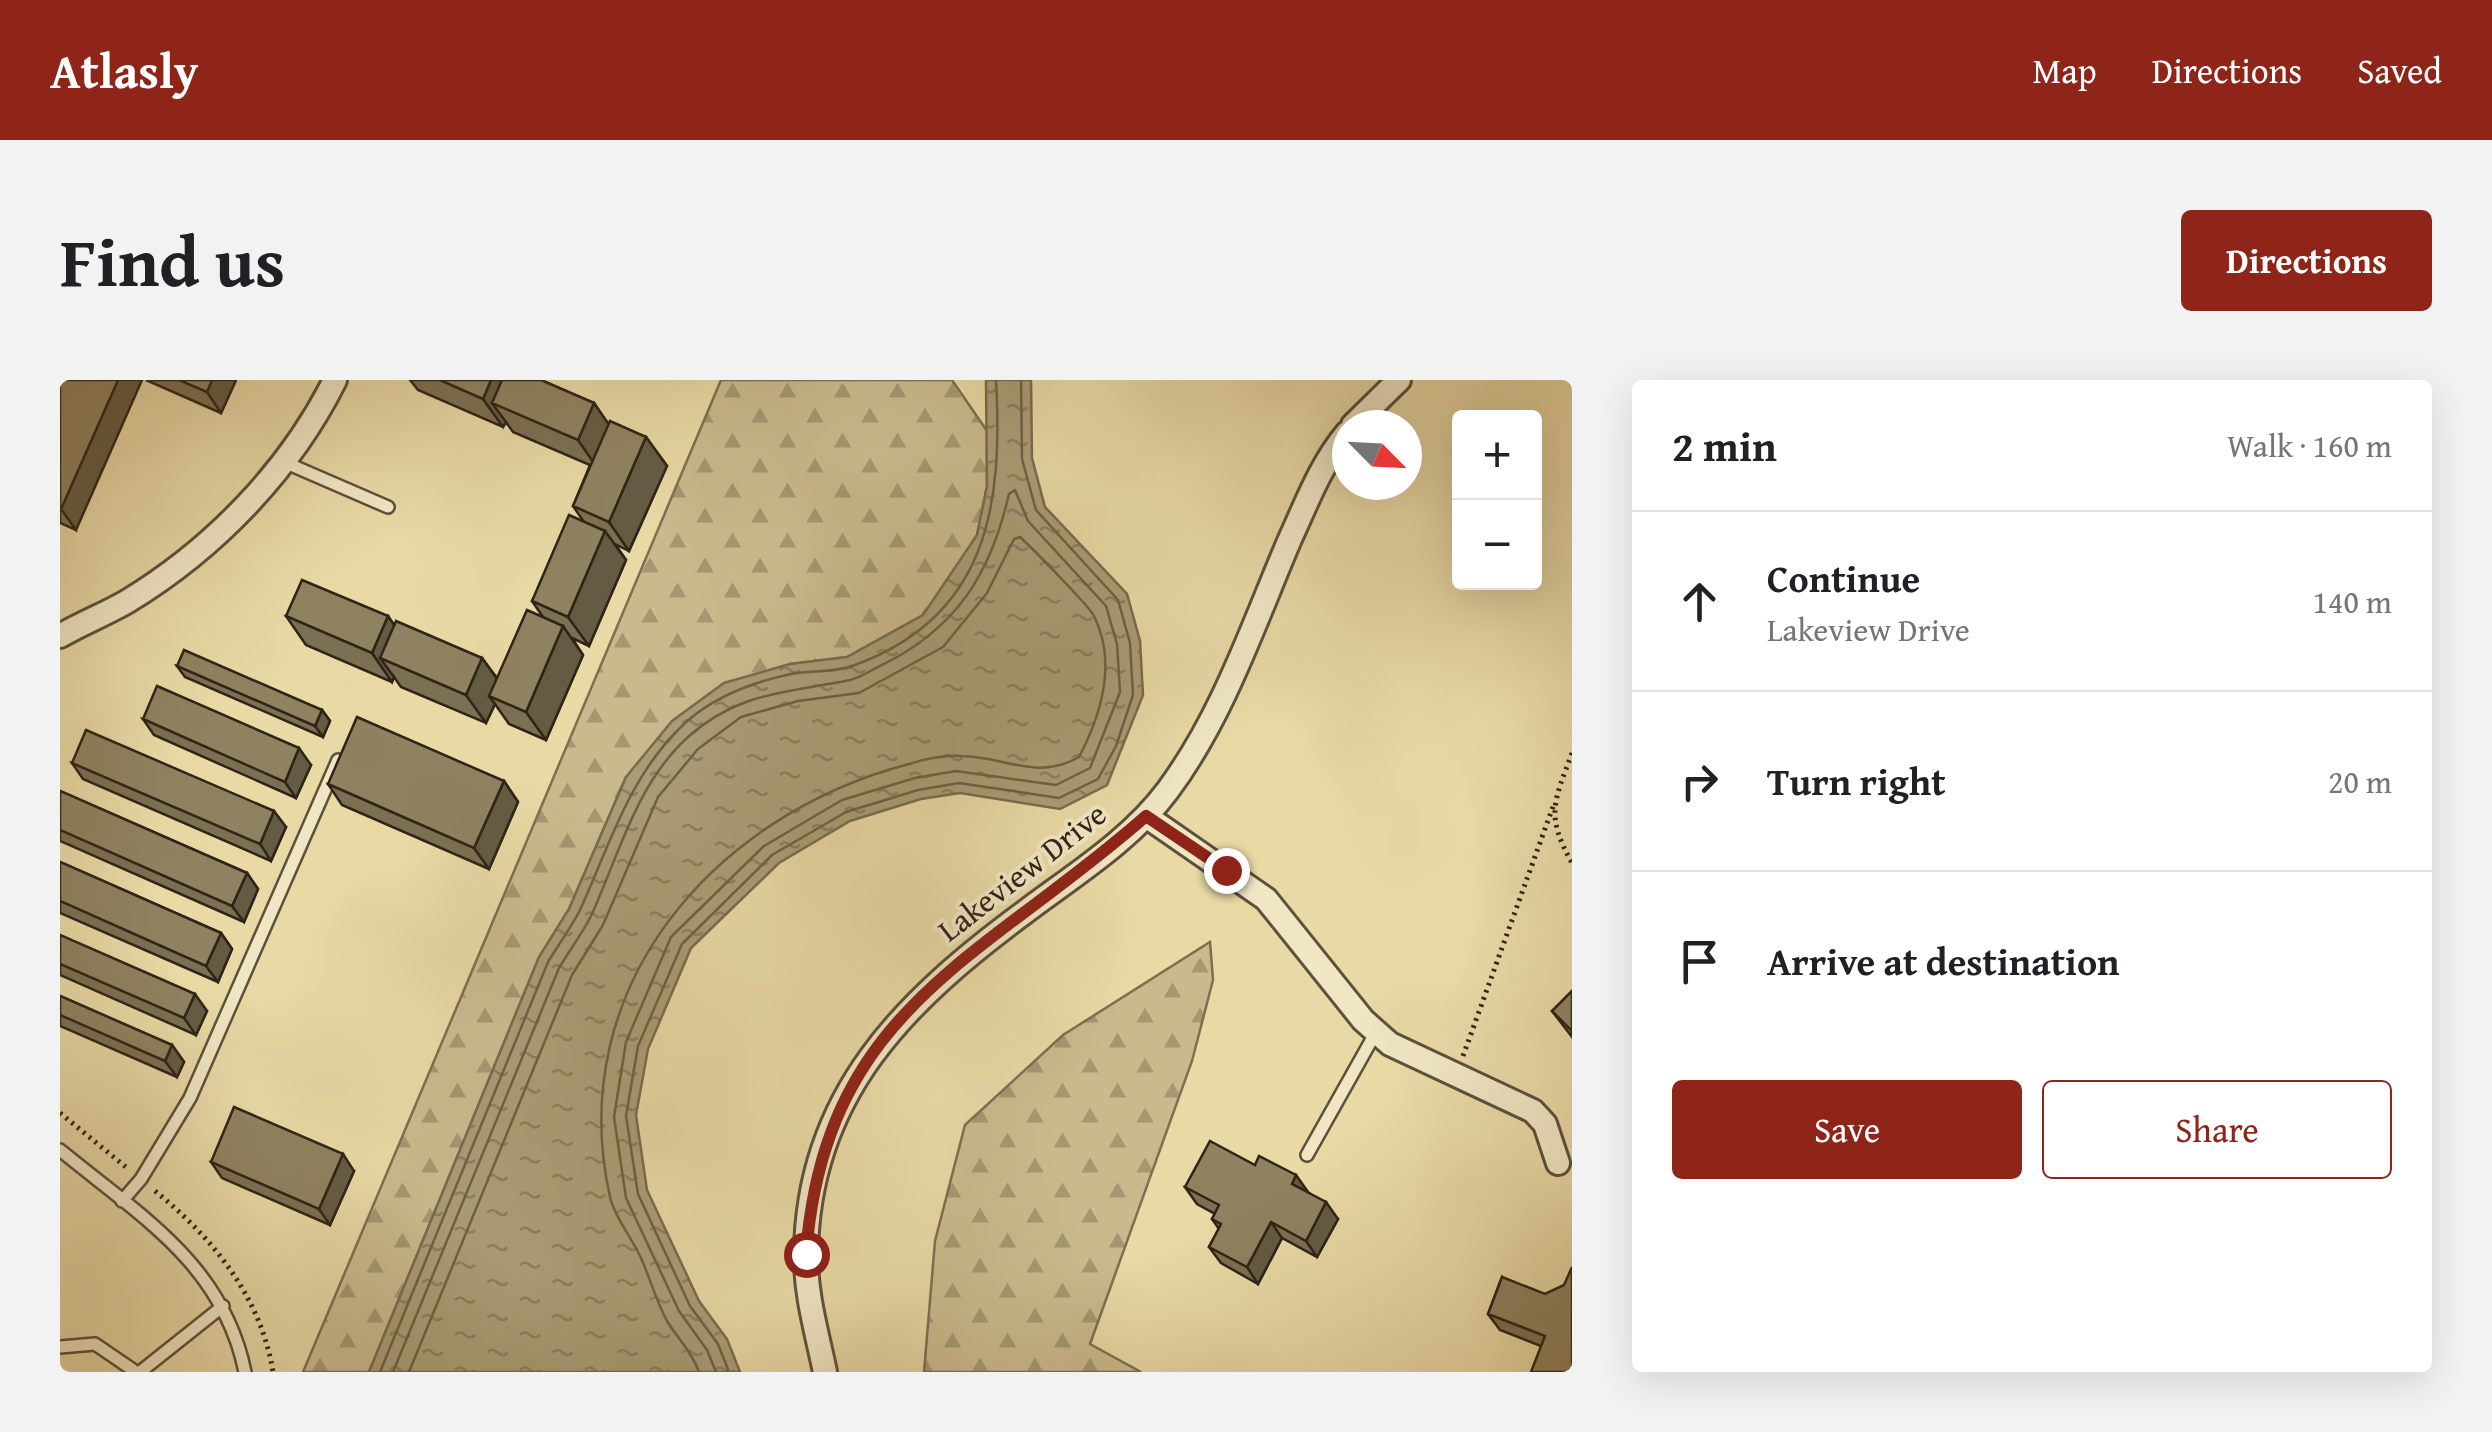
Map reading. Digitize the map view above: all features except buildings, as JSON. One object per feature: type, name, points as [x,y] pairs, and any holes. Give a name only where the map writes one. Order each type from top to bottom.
[{"type":"street","points":[[60,636],[128,601],[222,531],[284,462],[335,380]]},
{"type":"street","points":[[1369,410],[1399,380]]},
{"type":"street","name":"Lakeview Drive","points":[[825,1372],[809,1296],[809,1213],[830,1130],[861,1065],[904,1011],[960,960],[1103,854],[1146,816],[1200,740],[1317,479],[1332,456]]},
{"type":"street","points":[[1146,816],[1266,899],[1376,1032],[1424,1063],[1516,1099],[1533,1111],[1545,1124],[1558,1163]]},
{"type":"lane","points":[[284,462],[388,507]]},
{"type":"lane","points":[[122,1201],[141,1179],[190,1098],[338,760]]},
{"type":"lane","points":[[1307,1156],[1376,1032]]},
{"type":"lane","points":[[60,1150],[183,1253],[208,1280],[223,1306],[245,1372]]},
{"type":"lane","points":[[60,1347],[96,1344],[138,1372],[223,1306]]},
{"type":"path","points":[[1456,1076],[1572,753]]},
{"type":"path","points":[[1554,804],[1555,833],[1572,864]]},
{"type":"green space","points":[[721,380],[952,380],[987,431],[987,486],[977,535],[955,573],[923,615],[847,657],[790,664],[626,777],[569,909],[539,957],[369,1372],[303,1372]]},
{"type":"green space","points":[[1210,942],[1213,980],[1192,1061],[1090,1344],[1141,1372],[924,1372],[935,1241],[965,1125],[1063,1035]]},
{"type":"water","points":[[986,380],[1031,380],[1032,458],[1045,507],[1127,594],[1140,641],[1143,695],[1107,785],[1060,809],[960,793],[921,799],[850,821],[779,863],[691,948],[648,1049],[636,1115],[647,1190],[699,1301],[727,1339],[740,1372],[369,1372],[539,957],[569,909],[626,777],[672,721],[724,683],[790,664],[847,657],[923,615],[977,535],[987,486]]},
{"type":"route","points":[[806,1254],[816,1172],[830,1130],[861,1065],[904,1011],[960,960],[1103,854],[1146,816],[1226,870]]}]
